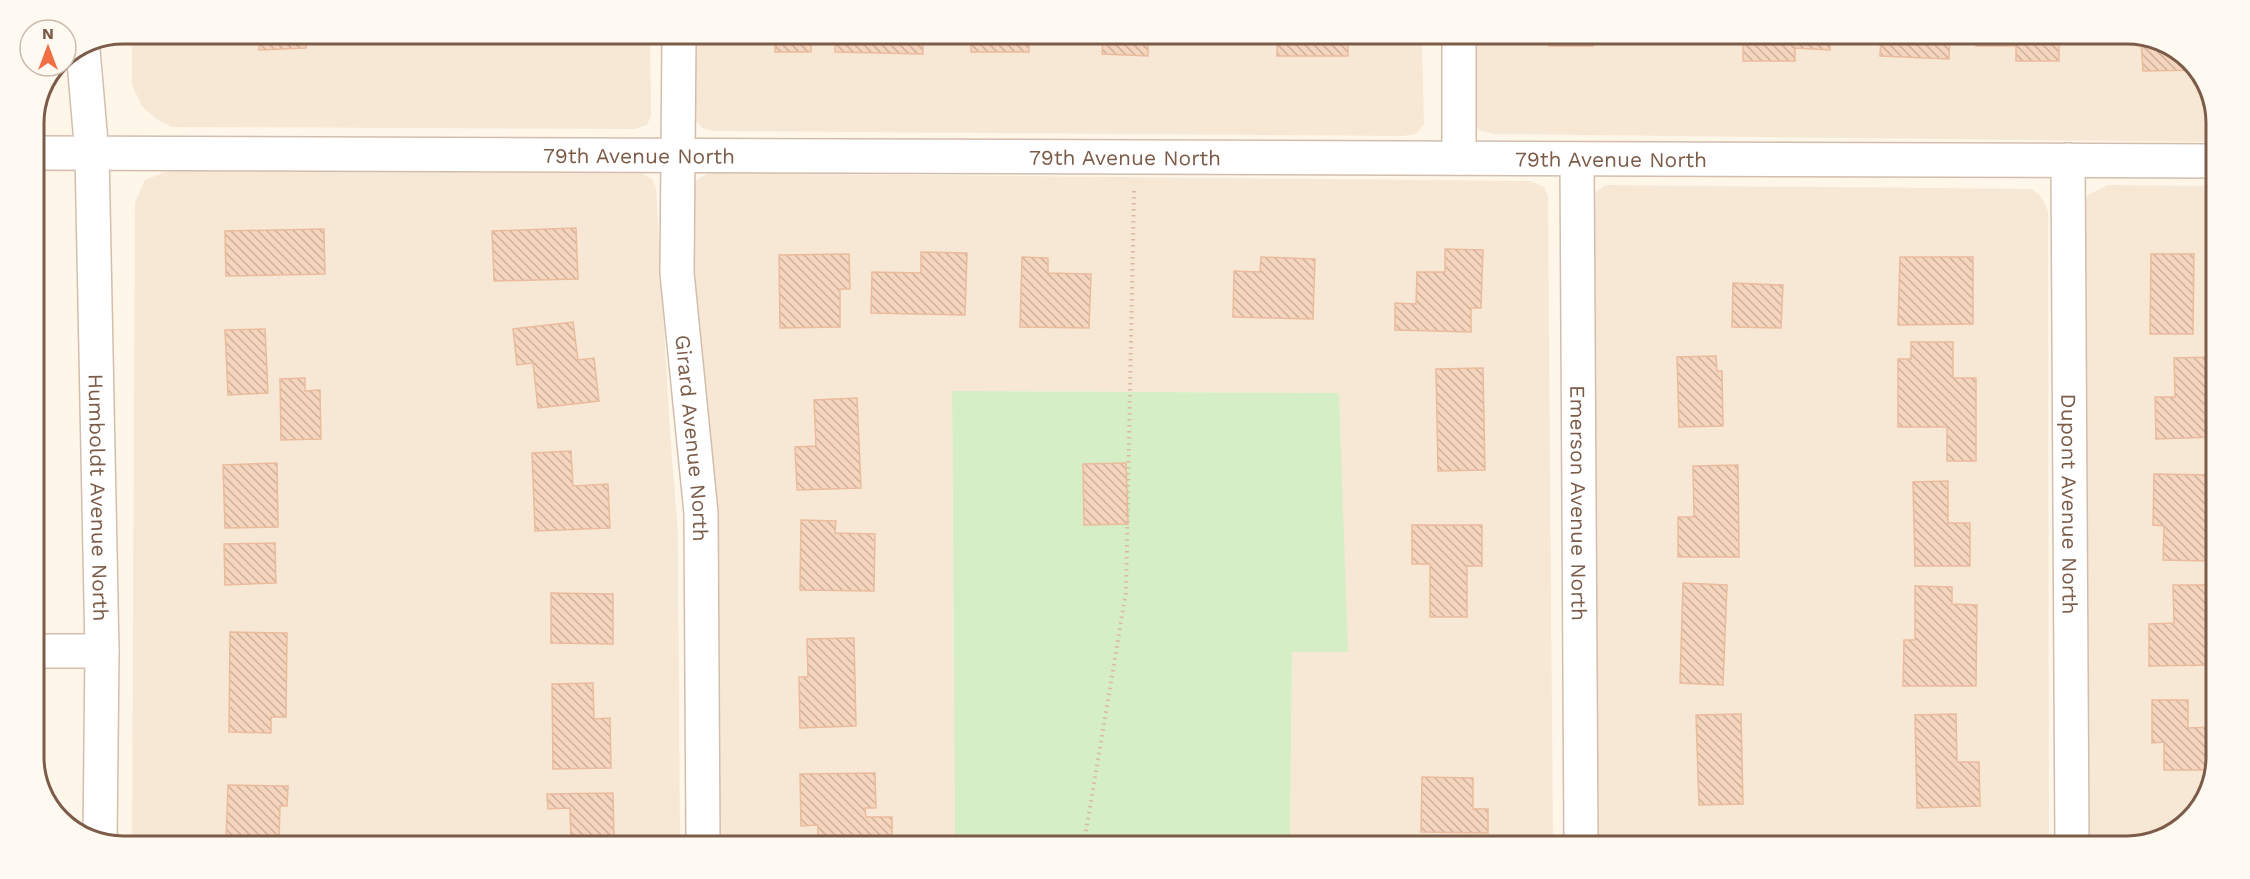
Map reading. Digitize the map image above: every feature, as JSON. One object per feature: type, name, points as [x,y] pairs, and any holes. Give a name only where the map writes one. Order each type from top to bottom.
[{"type":"street","name":"Girard Avenue North","points":[[679,44],[677,273],[701,513],[703,836]]},
{"type":"street","points":[[1459,44],[1459,158]]},
{"type":"street","name":"Humboldt Avenue North","points":[[97,48],[92,154],[102,651],[100,832]]},
{"type":"street","name":"Humboldt Avenue North","points":[[82,55],[92,154]]},
{"type":"street","name":"79th Avenue North","points":[[44,153],[2206,161]]},
{"type":"street","name":"Emerson Avenue North","points":[[1577,159],[1581,836]]},
{"type":"street","name":"Dupont Avenue North","points":[[2068,160],[2072,836]]},
{"type":"street","points":[[44,651],[102,651]]},
{"type":"path","points":[[1085,836],[1126,592],[1134,157]]},
{"type":"shaded area","points":[[132,44],[650,44],[651,116],[647,125],[635,129],[172,127],[156,119],[142,106],[132,85]]},
{"type":"shaded area","points":[[690,44],[1422,44],[1424,124],[1416,134],[1403,136],[713,131],[702,128],[689,112]]},
{"type":"shaded area","points":[[1472,44],[2127,44],[2143,45],[2167,54],[2190,74],[2204,102],[2206,142],[1493,134],[1479,130],[1473,119]]},
{"type":"shaded area","points":[[170,170],[637,170],[652,179],[656,188],[678,533],[680,836],[132,836],[135,203],[145,180]]},
{"type":"shaded area","points":[[708,173],[1530,181],[1544,187],[1548,197],[1553,836],[1290,836],[1292,651],[1347,652],[1339,393],[952,391],[955,836],[709,836],[691,197],[695,181]]},
{"type":"shaded area","points":[[1605,185],[2032,189],[2041,197],[2048,211],[2049,836],[1599,836],[1593,201],[1596,192]]},
{"type":"shaded area","points":[[2107,185],[2206,186],[2206,767],[2193,800],[2176,819],[2153,831],[2127,836],[2087,836],[2083,205],[2088,195]]},
{"type":"green space","points":[[952,391],[1339,393],[1348,652],[1292,652],[1290,836],[955,836]]},
{"type":"building","points":[[259,44],[306,44],[306,48],[259,50]]},
{"type":"building","points":[[775,44],[811,44],[811,52],[775,52]]},
{"type":"building","points":[[835,44],[923,44],[923,54],[835,52]]},
{"type":"building","points":[[971,44],[1029,44],[1029,52],[971,52]]},
{"type":"building","points":[[1103,44],[1148,44],[1148,56],[1102,54]]},
{"type":"building","points":[[1277,44],[1348,44],[1348,56],[1277,56]]},
{"type":"building","points":[[1549,44],[1593,44],[1593,46],[1549,46]]},
{"type":"building","points":[[1743,44],[1830,44],[1830,50],[1795,48],[1795,61],[1743,61]]},
{"type":"building","points":[[1881,44],[1950,44],[1949,59],[1880,56]]},
{"type":"building","points":[[1976,44],[2059,44],[2059,61],[2016,61],[2016,46],[1976,46]]},
{"type":"building","points":[[2141,45],[2167,54],[2186,70],[2143,71]]},
{"type":"building","points":[[576,228],[578,279],[494,281],[492,231]]},
{"type":"building","points":[[324,229],[325,274],[226,276],[225,231]]},
{"type":"building","points":[[1445,249],[1483,250],[1481,308],[1471,308],[1471,332],[1395,330],[1395,303],[1416,304],[1417,272],[1445,272]]},
{"type":"building","points":[[921,252],[967,253],[965,315],[871,313],[872,272],[921,273]]},
{"type":"building","points":[[849,254],[850,289],[840,289],[840,327],[780,328],[779,255]]},
{"type":"building","points":[[2151,254],[2194,254],[2193,334],[2150,334]]},
{"type":"building","points":[[1022,257],[1048,258],[1048,273],[1091,274],[1089,328],[1020,327]]},
{"type":"building","points":[[1261,257],[1315,259],[1313,319],[1233,317],[1234,271],[1260,272]]},
{"type":"building","points":[[1900,257],[1973,257],[1973,324],[1898,325]]},
{"type":"building","points":[[1733,283],[1783,285],[1781,328],[1732,327]]},
{"type":"building","points":[[573,322],[578,360],[594,358],[599,401],[538,408],[533,363],[517,365],[513,329]]},
{"type":"building","points":[[265,329],[268,393],[228,395],[225,330]]},
{"type":"building","points":[[1911,342],[1953,342],[1953,378],[1976,378],[1976,461],[1947,461],[1947,427],[1898,427],[1898,359],[1911,359]]},
{"type":"building","points":[[1716,356],[1717,371],[1722,371],[1723,426],[1679,427],[1677,357]]},
{"type":"building","points":[[2206,357],[2206,437],[2156,439],[2155,397],[2175,397],[2174,358]]},
{"type":"building","points":[[1483,368],[1485,470],[1438,471],[1436,369]]},
{"type":"building","points":[[305,378],[305,391],[320,390],[321,439],[281,440],[280,379]]},
{"type":"building","points":[[857,398],[861,488],[797,490],[795,447],[816,446],[814,400]]},
{"type":"building","points":[[571,451],[573,486],[608,484],[610,528],[535,531],[532,453]]},
{"type":"building","points":[[277,463],[278,527],[225,528],[223,465]]},
{"type":"building","points":[[1126,463],[1128,524],[1084,525],[1083,464]]},
{"type":"building","points":[[1738,465],[1739,557],[1678,557],[1678,517],[1694,517],[1693,466]]},
{"type":"building","points":[[2154,474],[2206,475],[2206,561],[2163,560],[2164,526],[2153,525]]},
{"type":"building","points":[[1948,481],[1948,523],[1970,523],[1970,566],[1915,566],[1913,482]]},
{"type":"building","points":[[801,520],[836,521],[835,533],[875,534],[874,591],[800,590]]},
{"type":"building","points":[[1412,525],[1482,525],[1482,566],[1467,566],[1467,617],[1430,617],[1430,564],[1412,564]]},
{"type":"building","points":[[275,543],[276,583],[225,585],[224,544]]},
{"type":"building","points":[[1683,583],[1727,585],[1723,685],[1680,683]]},
{"type":"building","points":[[2173,585],[2206,585],[2206,665],[2149,666],[2149,624],[2174,623]]},
{"type":"building","points":[[1915,586],[1952,587],[1952,604],[1977,605],[1976,686],[1903,686],[1904,640],[1915,640]]},
{"type":"building","points":[[551,593],[613,594],[613,644],[551,643]]},
{"type":"building","points":[[230,632],[287,633],[286,717],[271,717],[271,733],[229,732]]},
{"type":"building","points":[[854,638],[856,726],[800,728],[799,677],[808,677],[807,639]]},
{"type":"building","points":[[593,683],[594,719],[610,718],[611,768],[553,769],[552,684]]},
{"type":"building","points":[[2152,700],[2188,700],[2188,728],[2206,727],[2205,770],[2164,770],[2164,742],[2152,743]]},
{"type":"building","points":[[1741,714],[1743,804],[1699,805],[1696,715]]},
{"type":"building","points":[[1956,714],[1957,762],[1979,762],[1980,806],[1917,808],[1915,715]]},
{"type":"building","points":[[875,773],[876,808],[865,808],[866,817],[892,817],[892,836],[818,836],[818,825],[801,826],[800,774]]},
{"type":"building","points":[[1422,777],[1473,778],[1473,809],[1488,809],[1488,833],[1421,832]]},
{"type":"building","points":[[228,785],[288,786],[287,806],[280,806],[279,836],[226,836]]},
{"type":"building","points":[[613,793],[614,836],[571,836],[570,808],[548,809],[547,794]]}]
